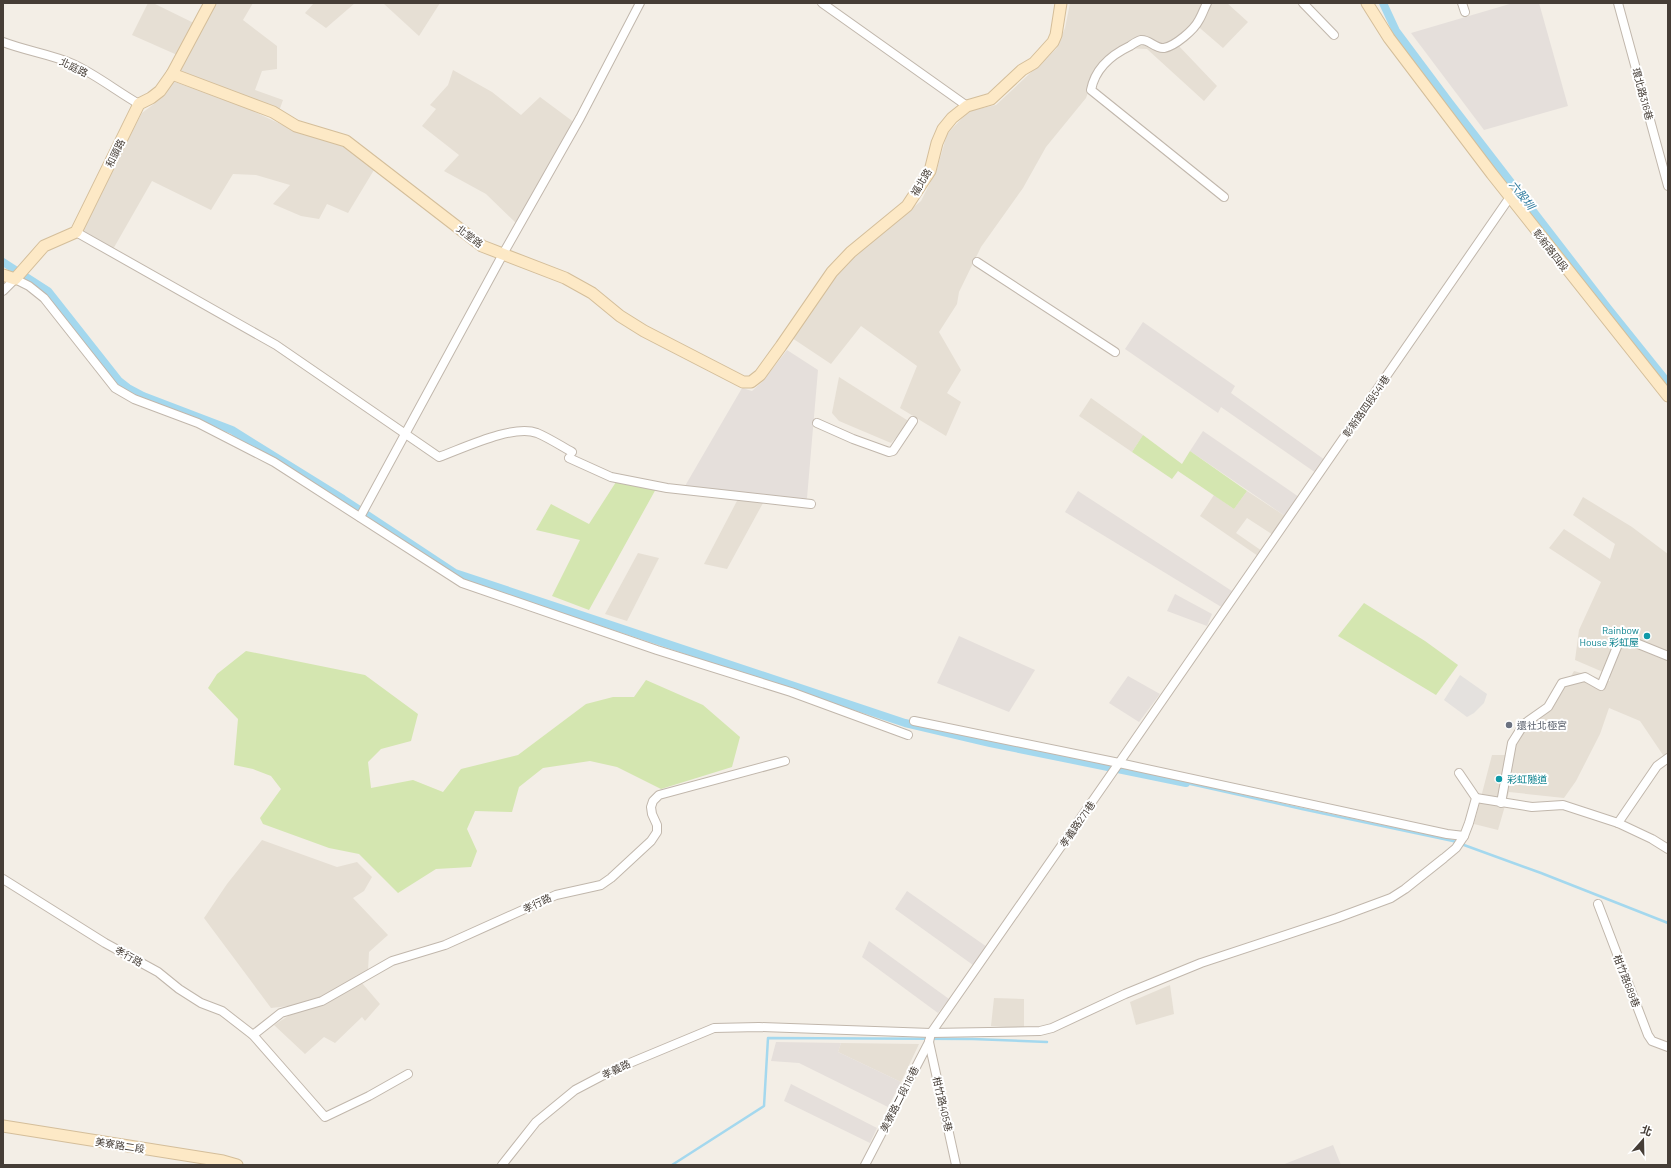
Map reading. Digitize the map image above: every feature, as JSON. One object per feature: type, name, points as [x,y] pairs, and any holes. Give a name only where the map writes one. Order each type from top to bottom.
[{"type":"street","points":[[139,104],[151,98],[160,91],[172,74],[210,3]]},
{"type":"street","points":[[360,517],[503,254],[580,118],[640,3]]},
{"type":"street","points":[[822,3],[967,106]]},
{"type":"street","name":"福北路","points":[[781,346],[832,272],[851,252],[906,206],[930,171],[937,142],[943,128],[952,118],[967,106],[991,99],[1022,70],[1034,63],[1053,42],[1056,35],[1061,3]]},
{"type":"street","points":[[1207,3],[1200,20],[1193,29],[1177,42],[1164,48],[1141,40],[1118,52],[1098,71],[1093,80],[1091,90],[1224,196]]},
{"type":"street","points":[[1303,3],[1334,35]]},
{"type":"street","name":"彰新路四段","points":[[1366,3],[1389,38],[1510,197],[1665,389]]},
{"type":"street","points":[[1462,3],[1465,12]]},
{"type":"street","name":"環北路316巷","points":[[1618,3],[1668,186]]},
{"type":"street","name":"北庭路","points":[[3,42],[17,48],[46,54],[74,65],[139,104]]},
{"type":"street","name":"北堂路","points":[[172,74],[273,112],[296,126],[346,141],[482,246],[565,278],[592,293],[620,316],[644,331],[743,382],[751,382],[760,374],[781,346]]},
{"type":"street","name":"和頭路","points":[[76,232],[139,104]]},
{"type":"street","name":"彰新路四段541巷","points":[[1222,615],[1510,197]]},
{"type":"street","points":[[3,291],[44,246],[76,232],[276,345],[439,457],[508,432],[521,431],[536,433],[610,477],[667,488],[811,504]]},
{"type":"street","points":[[977,262],[1115,352]]},
{"type":"street","points":[[3,275],[29,286],[44,298],[115,388],[134,399],[198,423],[274,462],[462,583],[657,650],[791,692],[908,735]]},
{"type":"street","points":[[817,423],[853,439],[889,452],[893,451],[913,421]]},
{"type":"street","name":"孝義路271巷","points":[[931,1033],[1222,615]]},
{"type":"street","points":[[1501,803],[1512,743],[1524,724],[1548,707],[1562,683],[1585,677],[1601,686],[1621,637],[1668,656]]},
{"type":"street","points":[[914,721],[1119,763],[1447,834],[1464,836]]},
{"type":"street","points":[[1618,824],[1657,766],[1668,758]]},
{"type":"street","name":"孝行路","points":[[253,1035],[281,1013],[322,1001],[392,961],[445,945],[556,895],[601,885],[611,878],[651,841],[656,832],[656,825],[651,807],[653,801],[658,795],[785,761]]},
{"type":"street","points":[[1459,773],[1476,798],[1532,807],[1563,805],[1618,824],[1652,839],[1668,849]]},
{"type":"street","name":"孝義路","points":[[502,1165],[536,1122],[575,1090],[613,1070],[714,1028],[759,1027],[931,1033],[1040,1032],[1052,1028],[1125,994],[1201,963],[1315,926],[1391,898],[1405,889],[1456,848],[1464,836],[1469,824],[1476,798]]},
{"type":"street","name":"孝行路","points":[[3,879],[104,943],[158,972],[179,989],[201,1003],[222,1011],[253,1035],[325,1117],[369,1096],[408,1074]]},
{"type":"street","name":"柑竹路689巷","points":[[1598,904],[1648,1035],[1652,1041],[1668,1047]]},
{"type":"street","name":"美寮路二段116巷","points":[[865,1165],[929,1042],[931,1033]]},
{"type":"street","name":"柑竹路405巷","points":[[929,1042],[956,1165]]},
{"type":"street","name":"美寮路二段","points":[[3,1126],[223,1161],[237,1165]]},
{"type":"shaded area","points":[[148,3],[153,3],[202,27],[216,3],[253,3],[243,20],[277,46],[277,69],[262,71],[255,90],[283,100],[279,111],[178,72],[184,58],[132,35]]},
{"type":"shaded area","points":[[314,3],[355,3],[326,28],[305,13]]},
{"type":"shaded area","points":[[383,3],[440,3],[419,36]]},
{"type":"shaded area","points":[[1070,3],[1227,3],[1248,22],[1223,48],[1194,23],[1176,43],[1217,86],[1204,101],[1147,49],[1122,48],[1098,65],[1086,98],[1046,147],[1023,188],[981,247],[959,292],[957,304],[939,332],[961,370],[947,393],[961,402],[946,436],[900,408],[917,366],[861,326],[831,364],[792,338],[844,263],[921,201],[937,169],[947,134],[969,111],[996,105],[1056,49],[1065,28]]},
{"type":"shaded area","points":[[1513,3],[1539,3],[1568,106],[1484,130],[1411,33]]},
{"type":"shaded area","points":[[453,70],[492,92],[521,115],[540,97],[575,123],[517,224],[486,194],[444,171],[459,155],[422,126],[436,109],[430,105],[448,85]]},
{"type":"shaded area","points":[[169,82],[175,82],[249,109],[293,130],[346,146],[374,170],[348,213],[327,204],[319,219],[301,216],[273,204],[290,185],[256,175],[233,174],[211,210],[152,181],[112,251],[78,233],[142,113],[159,100]]},
{"type":"shaded area","points":[[1143,322],[1235,386],[1231,393],[1325,460],[1316,473],[1221,407],[1218,413],[1125,349]]},
{"type":"shaded area","points":[[787,350],[818,370],[807,498],[804,500],[685,486],[742,388],[752,391],[763,381]]},
{"type":"shaded area","points":[[839,377],[910,422],[891,443],[839,421],[832,413]]},
{"type":"shaded area","points":[[1091,398],[1143,435],[1132,452],[1079,416]]},
{"type":"shaded area","points":[[1203,431],[1299,497],[1285,516],[1190,451]]},
{"type":"shaded area","points":[[1078,491],[1235,593],[1223,608],[1065,512]]},
{"type":"shaded area","points":[[1247,491],[1285,516],[1273,535],[1247,518],[1236,533],[1262,551],[1258,556],[1200,516],[1214,495],[1234,509]]},
{"type":"shaded area","points":[[1583,497],[1632,527],[1668,554],[1668,753],[1663,755],[1640,721],[1609,708],[1600,734],[1576,781],[1564,798],[1509,792],[1498,830],[1474,824],[1492,755],[1510,755],[1518,735],[1531,718],[1551,711],[1574,671],[1610,681],[1610,675],[1575,660],[1579,630],[1601,582],[1549,548],[1564,529],[1610,559],[1615,544],[1573,515]]},
{"type":"shaded area","points":[[738,499],[763,503],[727,569],[704,564]]},
{"type":"shaded area","points":[[638,553],[659,558],[627,621],[605,614]]},
{"type":"shaded area","points":[[1175,594],[1212,614],[1207,626],[1167,611]]},
{"type":"shaded area","points":[[959,636],[1035,670],[1009,712],[937,683]]},
{"type":"shaded area","points":[[1460,675],[1487,694],[1484,703],[1474,713],[1467,717],[1444,700]]},
{"type":"shaded area","points":[[1128,676],[1160,694],[1139,722],[1109,703]]},
{"type":"shaded area","points":[[262,840],[337,867],[357,862],[372,877],[364,891],[353,898],[388,935],[369,952],[368,971],[356,976],[380,1004],[365,1021],[362,1017],[335,1043],[324,1037],[305,1054],[274,1025],[293,1013],[289,1006],[271,1008],[204,918],[227,884]]},
{"type":"shaded area","points":[[907,891],[987,947],[973,965],[895,909]]},
{"type":"shaded area","points":[[869,941],[949,999],[938,1013],[862,957]]},
{"type":"shaded area","points":[[1170,985],[1174,1014],[1136,1025],[1130,1002]]},
{"type":"shaded area","points":[[994,998],[1024,999],[1024,1028],[991,1026]]},
{"type":"shaded area","points":[[776,1042],[841,1043],[838,1052],[901,1082],[888,1107],[799,1063],[771,1061]]},
{"type":"shaded area","points":[[841,1043],[919,1044],[901,1082],[838,1052]]},
{"type":"shaded area","points":[[791,1084],[877,1128],[870,1143],[784,1101]]},
{"type":"shaded area","points":[[1333,1145],[1341,1165],[1282,1165]]},
{"type":"green space","points":[[1143,435],[1182,464],[1190,451],[1247,491],[1234,509],[1178,471],[1172,479],[1132,452]]},
{"type":"green space","points":[[616,482],[657,487],[589,610],[552,596],[580,540],[536,530],[551,504],[589,524]]},
{"type":"green space","points":[[1364,603],[1425,641],[1458,665],[1436,695],[1338,636]]},
{"type":"green space","points":[[246,651],[365,675],[418,714],[411,741],[381,749],[368,762],[371,788],[413,780],[443,792],[461,769],[518,755],[586,704],[613,697],[634,697],[646,680],[703,705],[740,737],[732,767],[661,789],[617,767],[590,761],[543,768],[519,787],[512,812],[475,811],[467,829],[477,851],[471,867],[436,869],[398,893],[359,854],[329,848],[263,824],[260,818],[281,789],[271,776],[253,769],[234,765],[238,719],[208,688],[217,674]]},
{"type":"waterway","name":"六股圳","points":[[1383,3],[1396,31],[1449,102],[1607,307],[1668,383]]},
{"type":"waterway","points":[[3,262],[48,291],[119,381],[128,388],[143,396],[232,430],[343,499],[455,573],[905,723],[990,743],[1186,783]]},
{"type":"waterway","points":[[1186,783],[1453,841],[1541,873],[1668,923]]},
{"type":"waterway","points":[[672,1165],[764,1106],[768,1038],[973,1039],[1047,1042]]},
{"type":"place","name":"Rainbow House 彩虹屋","points":[[1647,636]]},
{"type":"place","name":"還社北極宮","points":[[1509,725]]},
{"type":"place","name":"彩虹隧道","points":[[1499,779]]}]
